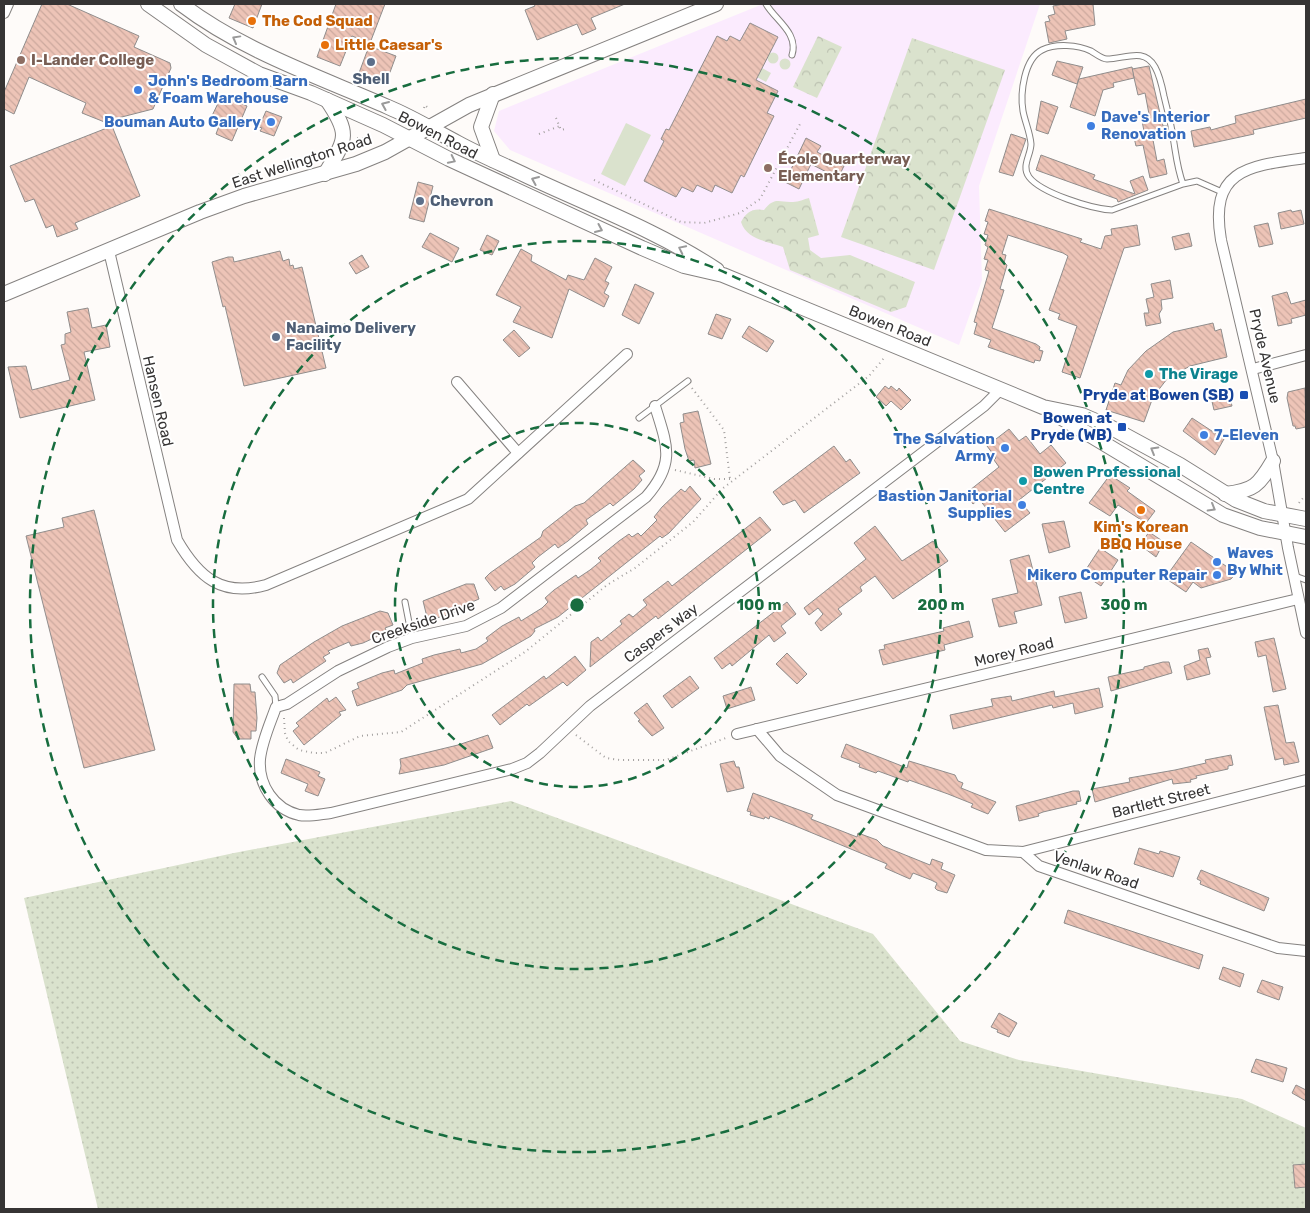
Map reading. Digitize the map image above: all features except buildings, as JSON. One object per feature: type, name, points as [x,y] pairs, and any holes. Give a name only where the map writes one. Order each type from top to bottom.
[{"type":"main road","name":"Bowen Road","points":[[148,4],[194,37],[232,60],[272,80],[327,100],[549,206],[684,266],[724,275],[1043,407],[1078,430],[1112,447],[1224,514],[1260,528],[1306,537]]},
{"type":"main road","name":"Bowen Road","points":[[181,4],[224,32],[262,53],[405,114],[493,160],[577,197],[691,253],[724,275]]},
{"type":"main road","name":"East Wellington Road","points":[[4,294],[200,212],[244,196],[325,174],[385,152],[428,127],[493,94],[716,4]]},
{"type":"main road","points":[[493,94],[481,127],[493,160]]},
{"type":"main road","points":[[325,174],[344,138],[341,121],[327,100]]},
{"type":"main road","name":"Bowen Road","points":[[1043,407],[1082,415],[1110,427],[1180,465],[1225,494],[1253,507],[1306,519]]},
{"type":"main road","points":[[1225,494],[1243,492],[1254,487],[1273,461]]},
{"type":"street","points":[[4,13],[8,4]]},
{"type":"street","name":"Pryde Avenue","points":[[1306,158],[1243,171],[1233,178],[1222,192],[1217,210],[1220,232],[1273,461],[1285,534],[1306,633]]},
{"type":"street","name":"Hansen Road","points":[[109,251],[175,534],[187,555],[206,578],[219,586],[242,590],[266,585],[468,498],[627,354]]},
{"type":"street","points":[[1253,368],[1306,355]]},
{"type":"street","points":[[457,382],[518,453]]},
{"type":"street","name":"Caspers Way","points":[[276,707],[263,743],[260,761],[261,778],[266,792],[281,807],[301,815],[330,813],[512,769],[527,763],[590,706],[977,412],[1001,389]]},
{"type":"street","points":[[656,406],[664,436],[666,468]]},
{"type":"street","name":"Creekside Drive","points":[[276,707],[287,704],[352,664],[412,638],[466,626],[501,608],[646,496],[659,482],[666,468]]},
{"type":"street","name":"Morey Road","points":[[737,734],[1298,599]]},
{"type":"street","points":[[757,730],[780,756],[837,795],[986,850],[1023,852]]},
{"type":"street","name":"Bartlett Street","points":[[1023,852],[1306,780]]},
{"type":"street","name":"Venlaw Road","points":[[1023,852],[1039,866],[1278,948],[1306,951]]},
{"type":"lane","points":[[766,4],[790,35],[794,48],[792,55]]},
{"type":"lane","points":[[1183,184],[1176,166],[1173,136],[1159,77],[1155,66],[1146,57],[1132,55],[1106,60],[1088,50],[1073,46],[1057,46],[1042,50],[1030,61],[1022,93],[1031,147],[1026,167],[1028,176],[1046,190],[1102,209],[1112,210],[1196,181],[1222,192]]},
{"type":"lane","points":[[639,418],[688,381]]},
{"type":"lane","points":[[1294,576],[1306,580]]},
{"type":"lane","points":[[405,602],[412,638]]},
{"type":"lane","points":[[262,677],[275,696],[276,707]]},
{"type":"path","points":[[556,118],[561,130],[564,129]]},
{"type":"path","points":[[594,180],[681,222],[704,223],[740,212],[760,199],[800,124]]},
{"type":"path","points":[[539,134],[560,126]]},
{"type":"path","points":[[352,138],[373,139],[377,135]]},
{"type":"path","points":[[276,707],[284,715],[285,734],[288,741],[300,750],[307,752],[326,753],[360,736],[401,732],[525,652],[607,586],[635,568],[693,522],[731,480],[869,376],[884,358]]},
{"type":"path","points":[[696,394],[720,422],[724,430],[731,480]]},
{"type":"path","points":[[666,468],[714,479],[731,480]]},
{"type":"path","points":[[1299,503],[1304,498]]},
{"type":"path","points":[[573,733],[606,758],[656,761],[737,734]]},
{"type":"shaded area","name":"École Quarterway Elementary","points":[[763,4],[1040,4],[979,186],[982,280],[959,345],[510,150],[494,131],[499,111]]},
{"type":"green space","points":[[818,36],[842,47],[817,98],[793,87]]},
{"type":"green space","points":[[912,38],[1005,70],[934,270],[841,237]]},
{"type":"green space","points":[[773,52],[779,58],[773,64],[767,58]]},
{"type":"green space","points":[[785,58],[791,64],[785,70],[779,64]]},
{"type":"green space","points":[[762,68],[771,73],[766,82],[757,77]]},
{"type":"green space","points":[[626,123],[651,135],[625,186],[601,174]]},
{"type":"green space","points":[[809,198],[819,235],[808,238],[810,250],[821,258],[850,255],[915,282],[906,307],[891,312],[790,270],[783,247],[753,236],[748,233],[741,222],[751,211],[757,209],[764,210],[771,203],[778,201],[795,202]]},
{"type":"green space","points":[[511,801],[873,934],[960,1041],[1019,1060],[1242,1099],[1306,1128],[1306,1209],[98,1209],[24,898],[234,853]]},
{"type":"place","name":"The Cod Squad","points":[[252,21]]},
{"type":"place","name":"Little Caesar's","points":[[325,45]]},
{"type":"place","name":"I-Lander College","points":[[21,60]]},
{"type":"place","name":"Shell","points":[[371,62]]},
{"type":"place","name":"John's Bedroom Barn & Foam Warehouse","points":[[138,90]]},
{"type":"place","name":"Bouman Auto Gallery","points":[[271,122]]},
{"type":"place","name":"Dave's Interior Renovation","points":[[1091,126]]},
{"type":"place","name":"École Quarterway Elementary","points":[[768,168]]},
{"type":"place","name":"Chevron","points":[[420,201]]},
{"type":"place","name":"Nanaimo Delivery Facility","points":[[276,337]]},
{"type":"place","name":"The Virage","points":[[1149,374]]},
{"type":"place","name":"Pryde at Bowen (SB)","points":[[1244,395]]},
{"type":"place","name":"Bowen at Pryde (WB)","points":[[1122,427]]},
{"type":"place","name":"7-Eleven","points":[[1204,435]]},
{"type":"place","name":"The Salvation Army","points":[[1005,448]]},
{"type":"place","name":"Bowen Professional Centre","points":[[1023,481]]},
{"type":"place","name":"Bastion Janitorial Supplies","points":[[1022,505]]},
{"type":"place","name":"Kim's Korean BBQ House","points":[[1141,510]]},
{"type":"place","name":"Waves By Whit","points":[[1217,562]]},
{"type":"place","name":"Mikero Computer Repair","points":[[1217,575]]}]
